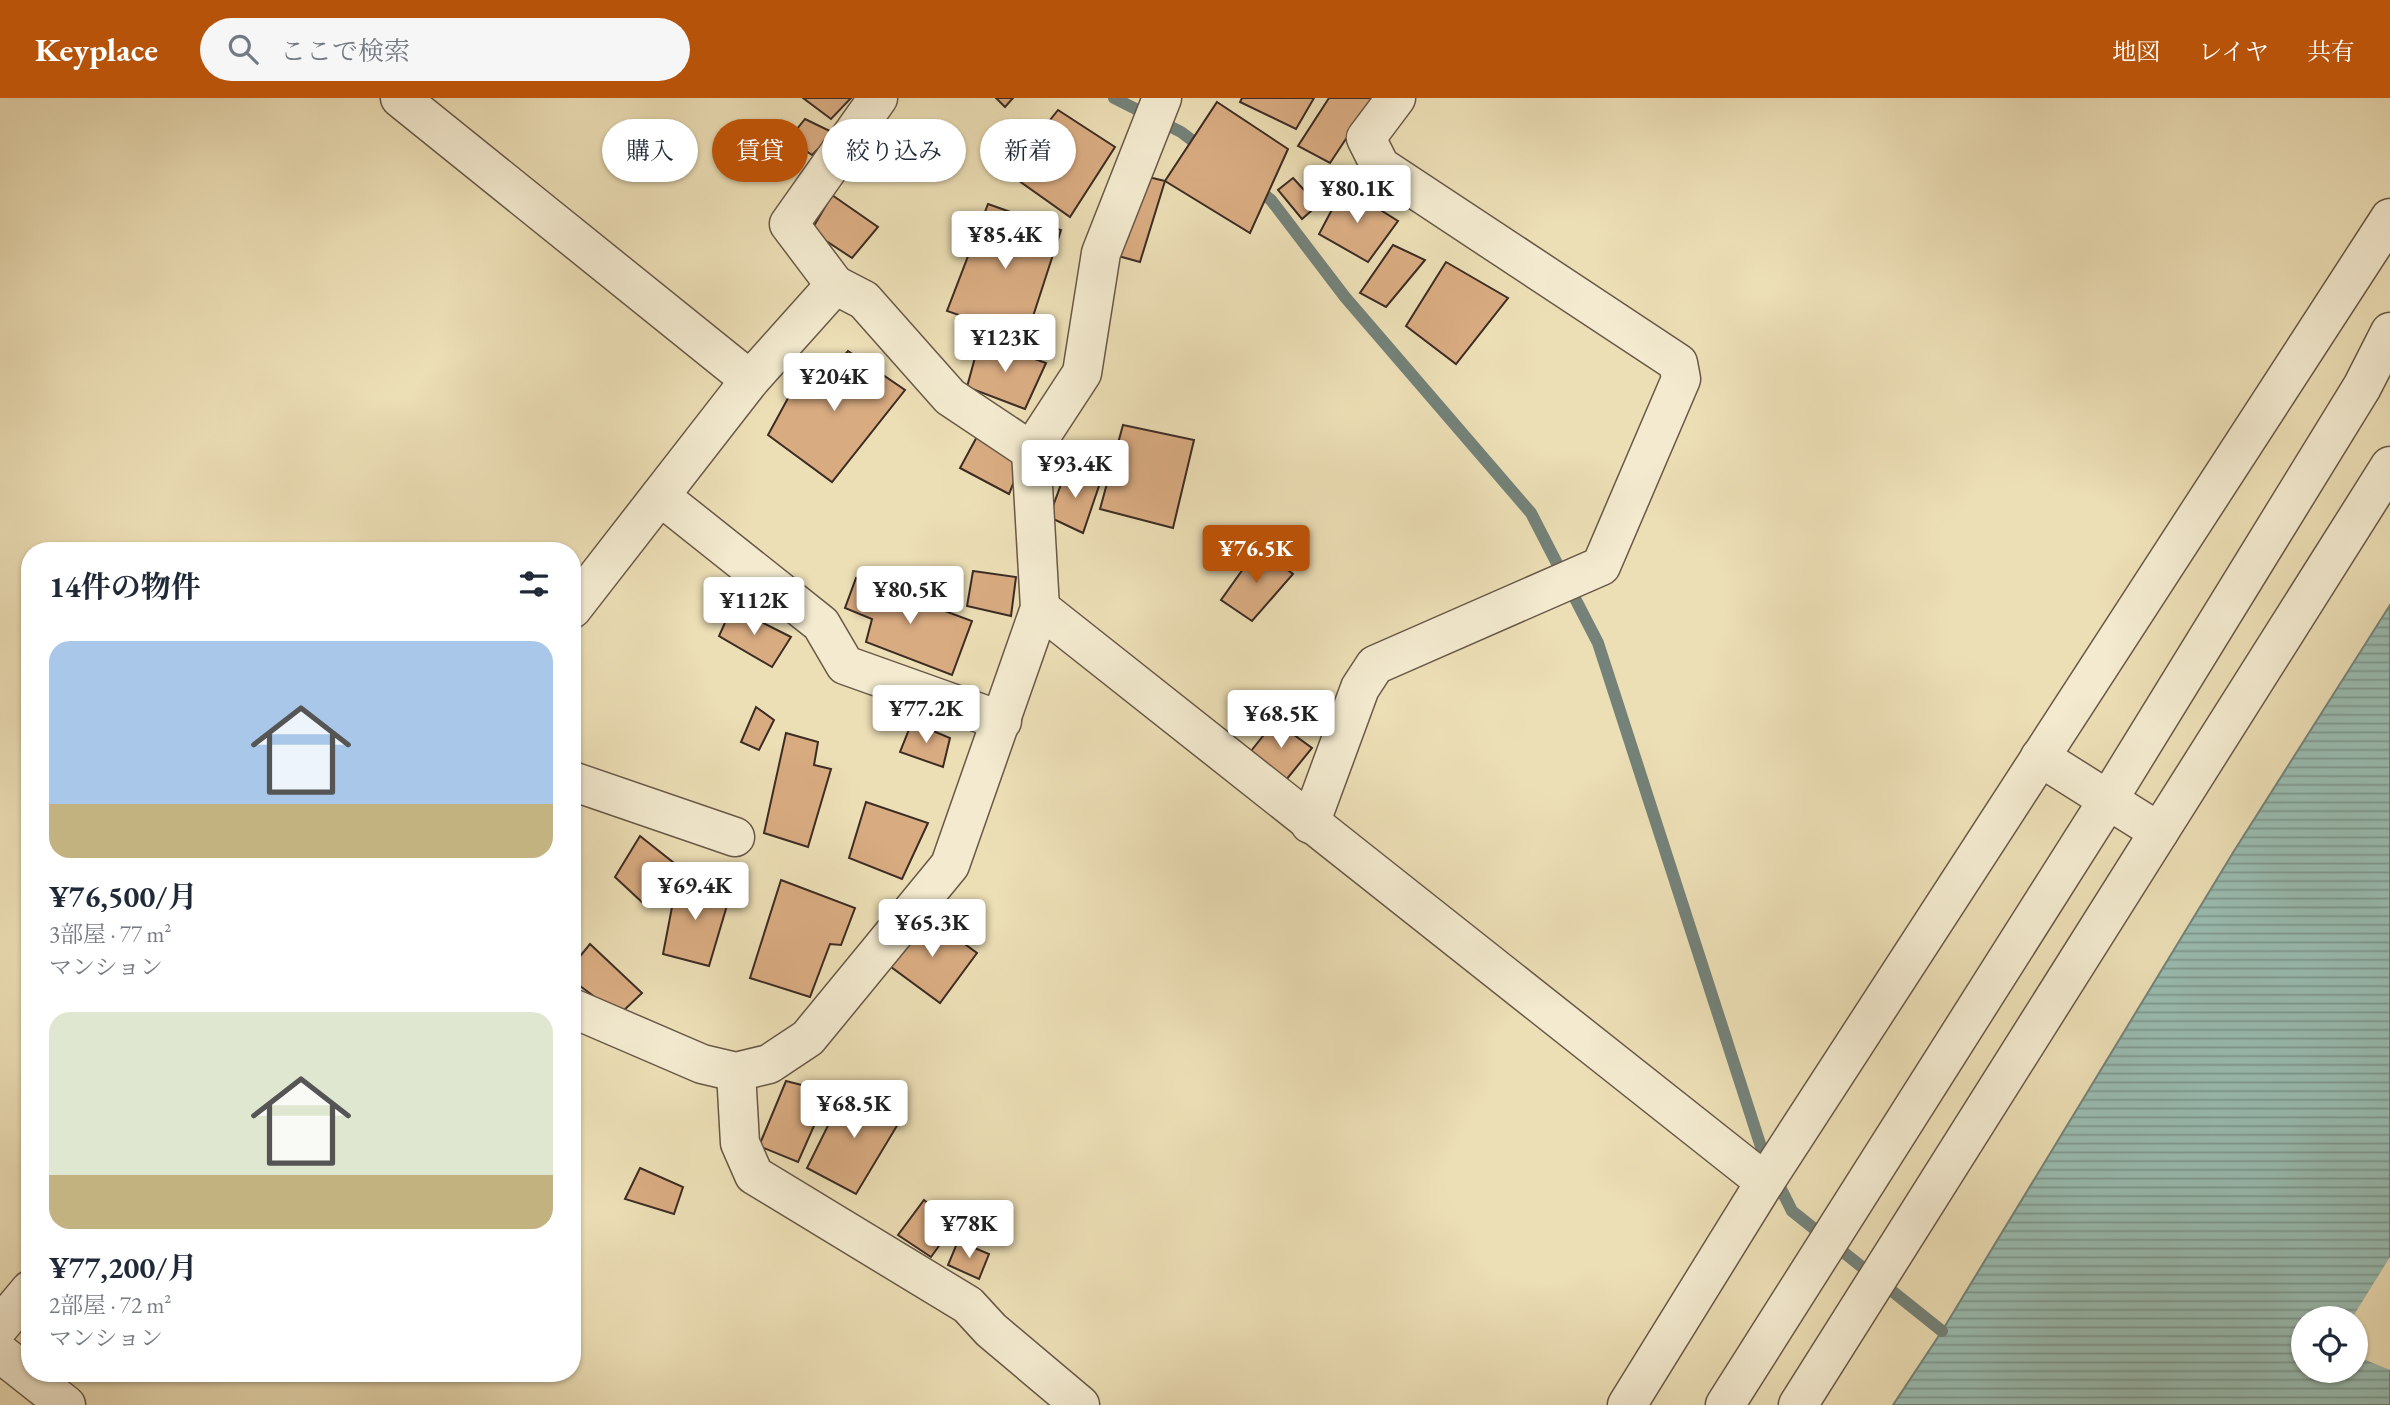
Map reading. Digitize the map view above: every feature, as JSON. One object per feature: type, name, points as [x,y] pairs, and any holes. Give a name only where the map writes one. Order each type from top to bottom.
[{"type":"street","points":[[400,98],[750,380]]},
{"type":"street","points":[[878,98],[789,224],[835,285],[864,300],[950,397],[1031,451]]},
{"type":"street","points":[[581,1012],[702,1064],[736,1072],[769,1064],[808,1038],[950,865],[1040,608],[1031,451],[1082,373],[1101,253],[1145,135],[1163,98]]},
{"type":"street","points":[[1310,824],[1360,688],[1376,665],[1601,566],[1681,379],[1678,363],[1380,166],[1366,138],[1396,98]]},
{"type":"street","points":[[1627,1405],[1765,1182],[2390,218]]},
{"type":"street","points":[[581,597],[750,380],[835,285]]},
{"type":"street","points":[[1725,1405],[2108,800],[2362,387],[2390,332]]},
{"type":"street","points":[[1798,1405],[2390,466]]},
{"type":"street","points":[[660,496],[821,624],[845,665],[1002,721]]},
{"type":"street","points":[[1040,608],[1765,1182]]},
{"type":"street","points":[[2040,757],[2159,832]]},
{"type":"street","points":[[581,783],[735,837]]},
{"type":"street","points":[[736,1072],[740,1143],[754,1175],[968,1305],[991,1330],[1080,1405]]},
{"type":"street","points":[[0,1326],[21,1301]]},
{"type":"street","points":[[0,1353],[21,1370]]},
{"type":"street","points":[[37,1382],[66,1405]]},
{"type":"water","points":[[2390,605],[2390,1405],[1893,1405],[1942,1331],[2234,851]]},
{"type":"pier","points":[[2390,1257],[2390,1370],[2368,1361],[2368,1306],[2359,1306]]},
{"type":"building","points":[[803,98],[851,98],[831,119]]},
{"type":"building","points":[[996,98],[1013,98],[1005,107]]},
{"type":"building","points":[[1242,98],[1314,98],[1296,129],[1240,102]]},
{"type":"building","points":[[1329,98],[1373,98],[1330,163],[1298,146]]},
{"type":"building","points":[[1217,102],[1288,149],[1250,233],[1165,181]]},
{"type":"building","points":[[1058,110],[1072,119],[1051,119]]},
{"type":"building","points":[[808,120],[822,127],[822,145],[812,155],[808,152]]},
{"type":"building","points":[[1076,122],[1115,147],[1070,217],[1021,182],[1076,182]]},
{"type":"building","points":[[1140,175],[1165,181],[1140,262],[1111,254]]},
{"type":"building","points":[[1293,178],[1318,205],[1302,219],[1278,190]]},
{"type":"building","points":[[1344,187],[1398,221],[1368,262],[1319,234]]},
{"type":"building","points":[[832,195],[878,227],[852,258],[811,231]]},
{"type":"building","points":[[988,204],[1061,230],[1026,338],[947,311]]},
{"type":"building","points":[[1393,245],[1425,260],[1386,307],[1360,293]]},
{"type":"building","points":[[1446,262],[1508,298],[1456,364],[1406,326]]},
{"type":"building","points":[[980,339],[1046,363],[1025,409],[967,387]]},
{"type":"building","points":[[848,351],[905,390],[832,482],[768,435],[806,365],[832,369]]},
{"type":"building","points":[[1123,425],[1194,440],[1173,528],[1100,509]]},
{"type":"building","points":[[979,433],[1023,459],[1009,494],[960,468]]},
{"type":"building","points":[[1067,468],[1101,480],[1083,533],[1049,517]]},
{"type":"building","points":[[1258,548],[1293,574],[1252,621],[1221,600]]},
{"type":"building","points":[[973,571],[1016,577],[1011,616],[967,606]]},
{"type":"building","points":[[856,578],[972,621],[952,675],[866,642],[872,619],[845,608]]},
{"type":"building","points":[[732,607],[791,637],[772,667],[719,636]]},
{"type":"building","points":[[756,707],[774,720],[759,750],[741,742]]},
{"type":"building","points":[[1275,721],[1312,748],[1286,780],[1251,751]]},
{"type":"building","points":[[912,722],[950,738],[943,767],[900,752]]},
{"type":"building","points":[[786,733],[818,742],[814,765],[831,769],[808,847],[764,833]]},
{"type":"building","points":[[866,802],[928,823],[902,879],[849,858]]},
{"type":"building","points":[[640,836],[674,863],[645,905],[615,877]]},
{"type":"building","points":[[781,880],[855,908],[841,945],[830,944],[810,997],[750,978]]},
{"type":"building","points":[[677,881],[731,892],[709,966],[663,954]]},
{"type":"building","points":[[925,915],[977,953],[940,1003],[887,964]]},
{"type":"building","points":[[590,944],[642,993],[619,1015],[581,987],[581,955]]},
{"type":"building","points":[[786,1081],[829,1092],[798,1162],[759,1146]]},
{"type":"building","points":[[847,1087],[904,1114],[856,1194],[807,1168]]},
{"type":"building","points":[[640,1168],[683,1187],[674,1214],[625,1199]]},
{"type":"building","points":[[924,1200],[954,1225],[931,1257],[898,1235]]},
{"type":"building","points":[[958,1241],[989,1254],[979,1279],[948,1265]]},
{"type":"waterway","points":[[1114,98],[1181,132],[1205,150]]},
{"type":"waterway","points":[[1256,188],[1271,200],[1345,297],[1531,513],[1598,643],[1763,1153],[1792,1211],[1942,1331]]}]
